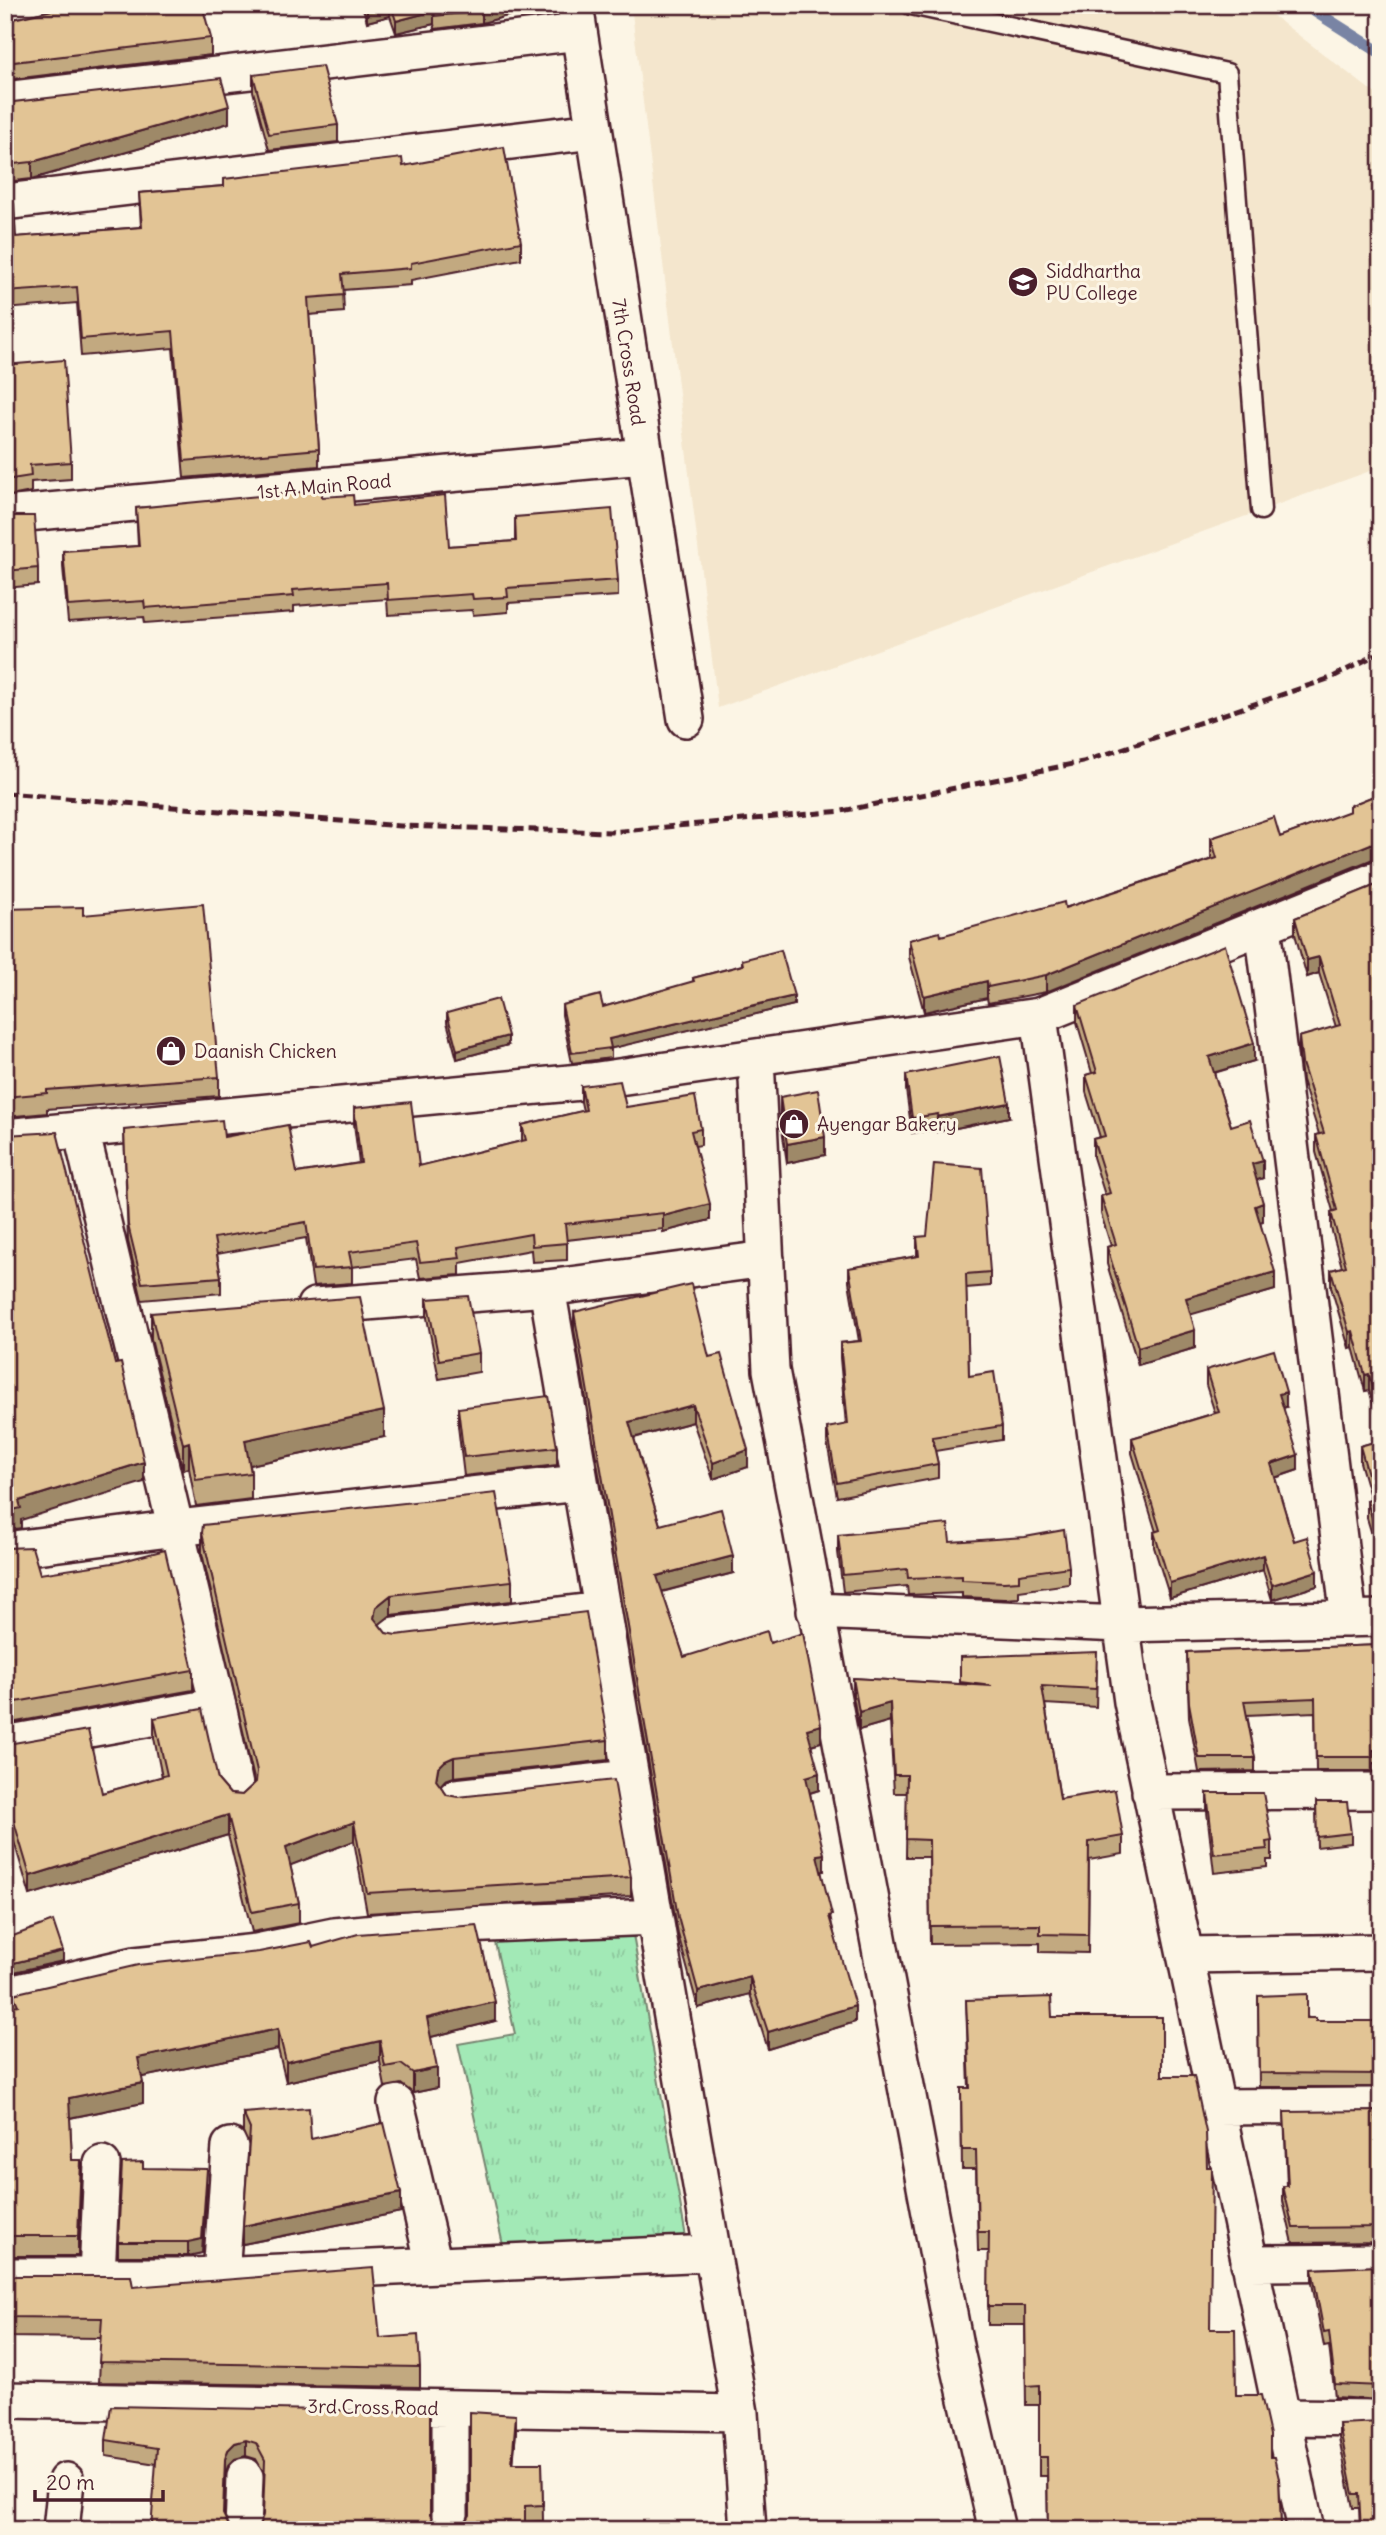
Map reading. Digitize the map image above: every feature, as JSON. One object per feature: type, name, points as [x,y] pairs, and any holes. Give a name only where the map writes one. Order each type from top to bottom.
[{"type":"street","points":[[5,17],[56,5]]},
{"type":"street","points":[[5,100],[577,19]]},
{"type":"street","name":"7th Cross Road","points":[[577,19],[686,719]]},
{"type":"street","points":[[5,202],[594,131]]},
{"type":"street","name":"1st A Main Road","points":[[5,515],[643,456]]},
{"type":"street","points":[[5,1137],[591,1081],[1039,1016],[1381,878]]},
{"type":"street","points":[[815,1611],[1122,1624],[1365,1619],[1262,926]]},
{"type":"street","points":[[1039,1016],[1132,1702],[1306,2530]]},
{"type":"street","points":[[756,1058],[771,1370],[956,2351],[997,2530]]},
{"type":"street","points":[[81,1130],[140,1320],[177,1528],[237,1795]]},
{"type":"street","points":[[289,1308],[547,1288],[766,1259]]},
{"type":"street","points":[[547,1288],[578,1483],[740,2413],[748,2530]]},
{"type":"street","points":[[5,1550],[578,1483]]},
{"type":"street","points":[[394,1635],[601,1610]]},
{"type":"street","points":[[5,1744],[218,1706]]},
{"type":"street","points":[[456,1797],[629,1778]]},
{"type":"street","points":[[1150,1792],[1381,1791]]},
{"type":"street","points":[[5,1995],[135,1965],[257,1952],[334,1936],[439,1926],[654,1917]]},
{"type":"street","points":[[1185,1955],[1381,1952]]},
{"type":"street","points":[[396,2103],[434,2265]]},
{"type":"street","points":[[1217,2107],[1381,2106]]},
{"type":"street","points":[[221,2275],[230,2146]]},
{"type":"street","points":[[97,2276],[102,2164]]},
{"type":"street","points":[[5,2276],[221,2275],[712,2253]]},
{"type":"street","points":[[1249,2263],[1381,2262]]},
{"type":"street","name":"3rd Cross Road","points":[[5,2400],[740,2413]]},
{"type":"street","points":[[450,2408],[450,2530]]},
{"type":"street","points":[[1282,2417],[1381,2418]]},
{"type":"street","points":[[243,2530],[245,2476]]},
{"type":"street","points":[[61,2530],[66,2482]]},
{"type":"lane","points":[[911,5],[1227,73],[1261,510]]},
{"type":"shaded area","name":"Siddhartha PU College","points":[[631,5],[1259,5],[1381,98],[1381,467],[718,708]]},
{"type":"green space","points":[[633,1935],[686,2237],[503,2245],[458,2044],[515,2034],[494,1938]]},
{"type":"building","points":[[65,5],[202,5],[211,38],[5,63],[5,20]]},
{"type":"building","points":[[366,5],[384,5],[367,10]]},
{"type":"building","points":[[391,5],[500,5],[482,11],[435,16],[434,11],[396,21]]},
{"type":"building","points":[[322,66],[338,125],[269,134],[253,75]]},
{"type":"building","points":[[221,78],[229,106],[32,162],[5,165],[5,103]]},
{"type":"building","points":[[504,147],[521,242],[411,263],[411,268],[342,274],[344,295],[308,298],[319,449],[184,461],[173,331],[81,339],[77,287],[5,292],[5,204],[14,204],[16,237],[142,227],[139,193],[224,186],[224,179],[402,158],[403,166]]},
{"type":"building","points":[[64,360],[71,462],[30,465],[31,476],[5,480],[5,365]]},
{"type":"building","points":[[322,490],[322,497],[353,495],[354,505],[445,495],[449,546],[516,541],[515,517],[612,509],[618,580],[507,588],[508,597],[473,599],[472,594],[388,600],[387,583],[293,590],[294,596],[145,608],[144,601],[68,606],[63,551],[139,546],[136,508]]},
{"type":"building","points":[[5,516],[34,516],[38,568],[5,571]]},
{"type":"building","points":[[1381,793],[1381,842],[1046,975],[988,987],[987,981],[924,996],[909,940],[940,932],[941,936],[1064,902],[1065,908],[1217,858],[1211,838],[1274,817],[1280,837],[1350,811],[1349,806]]},
{"type":"building","points":[[1381,883],[1381,1413],[1369,1374],[1365,1375],[1353,1331],[1349,1332],[1331,1270],[1346,1266],[1331,1212],[1337,1210],[1316,1135],[1324,1133],[1302,1063],[1299,1037],[1340,1025],[1319,957],[1307,960],[1295,918]]},
{"type":"building","points":[[203,904],[219,1077],[47,1090],[47,1093],[5,1097],[5,909],[83,907],[83,915]]},
{"type":"building","points":[[1225,945],[1254,1043],[1209,1057],[1231,1126],[1250,1120],[1263,1161],[1252,1164],[1263,1203],[1255,1206],[1275,1272],[1186,1298],[1195,1330],[1138,1347],[1107,1247],[1116,1244],[1101,1196],[1110,1193],[1093,1139],[1105,1136],[1086,1075],[1097,1072],[1077,1005]]},
{"type":"building","points":[[781,950],[794,996],[609,1039],[611,1048],[572,1053],[562,1005],[600,995],[603,1007],[694,981],[693,978],[743,965],[742,960]]},
{"type":"building","points":[[498,999],[508,1036],[457,1050],[447,1013]]},
{"type":"building","points":[[1000,1056],[1009,1103],[937,1117],[938,1114],[912,1118],[906,1075]]},
{"type":"building","points":[[620,1081],[626,1107],[695,1096],[701,1129],[691,1131],[710,1204],[663,1216],[663,1213],[565,1224],[567,1243],[532,1246],[531,1234],[458,1247],[460,1258],[420,1262],[416,1243],[349,1252],[352,1267],[313,1270],[306,1222],[214,1238],[221,1277],[142,1283],[128,1225],[124,1130],[222,1120],[224,1137],[288,1125],[297,1173],[361,1163],[354,1108],[411,1102],[419,1166],[526,1140],[522,1125],[586,1110],[581,1086]]},
{"type":"building","points":[[818,1090],[825,1137],[787,1144],[780,1097]]},
{"type":"building","points":[[57,1132],[115,1364],[121,1363],[144,1462],[19,1501],[21,1508],[5,1512],[5,1135]]},
{"type":"building","points":[[934,1164],[982,1168],[990,1272],[966,1274],[969,1376],[994,1372],[1002,1426],[932,1437],[938,1464],[837,1483],[827,1428],[848,1424],[840,1343],[861,1341],[849,1268],[919,1256],[917,1237],[927,1236]]},
{"type":"building","points":[[691,1284],[709,1357],[721,1354],[748,1450],[713,1463],[693,1405],[629,1422],[660,1525],[721,1509],[733,1556],[657,1576],[684,1657],[767,1631],[770,1643],[803,1633],[821,1725],[807,1729],[819,1773],[806,1777],[824,1854],[817,1855],[832,1915],[829,1916],[855,2006],[768,2032],[750,1977],[698,1991],[678,1917],[574,1312]]},
{"type":"building","points":[[468,1296],[479,1353],[439,1360],[427,1299]]},
{"type":"building","points":[[360,1297],[384,1411],[245,1440],[251,1473],[196,1480],[189,1442],[183,1444],[151,1313]]},
{"type":"building","points":[[1274,1350],[1286,1392],[1279,1394],[1298,1455],[1271,1464],[1294,1541],[1307,1537],[1317,1571],[1272,1585],[1263,1555],[1170,1583],[1154,1532],[1160,1530],[1132,1438],[1219,1412],[1206,1370]]},
{"type":"building","points":[[548,1396],[557,1447],[464,1457],[458,1408]]},
{"type":"building","points":[[1381,1440],[1381,1548],[1367,1501],[1375,1499],[1360,1446]]},
{"type":"building","points":[[496,1493],[512,1581],[391,1595],[376,1607],[374,1618],[386,1633],[396,1635],[586,1612],[608,1740],[454,1757],[438,1768],[436,1780],[447,1795],[458,1797],[614,1780],[631,1877],[367,1893],[354,1822],[286,1847],[299,1903],[252,1912],[228,1815],[30,1876],[12,1815],[5,1817],[5,1743],[88,1730],[102,1793],[167,1775],[154,1718],[202,1709],[218,1780],[230,1794],[242,1795],[256,1782],[257,1771],[202,1533],[203,1525]]},
{"type":"building","points":[[948,1524],[950,1542],[1025,1537],[1064,1530],[1069,1567],[1019,1574],[1019,1581],[1004,1582],[962,1580],[962,1576],[908,1578],[907,1569],[843,1575],[838,1535]]},
{"type":"building","points":[[32,1547],[40,1574],[119,1562],[165,1550],[193,1670],[5,1704],[5,1548]]},
{"type":"building","points":[[1381,1550],[1381,1569],[1375,1551]]},
{"type":"building","points":[[1381,1645],[1381,1750],[1373,1750],[1373,1757],[1316,1757],[1315,1698],[1244,1701],[1255,1758],[1199,1758],[1189,1703],[1187,1652]]},
{"type":"building","points":[[1097,1652],[1096,1689],[1042,1686],[1060,1799],[1115,1790],[1123,1836],[1089,1842],[1088,1935],[1040,1934],[1040,1925],[930,1926],[929,1840],[906,1839],[907,1775],[894,1775],[890,1703],[859,1712],[853,1678],[992,1686],[960,1682],[960,1657]]},
{"type":"building","points":[[1207,1793],[1263,1793],[1272,1841],[1266,1842],[1267,1849],[1214,1854]]},
{"type":"building","points":[[1316,1802],[1347,1802],[1351,1833],[1317,1837]]},
{"type":"building","points":[[53,1921],[63,1951],[5,1965],[5,1939]]},
{"type":"building","points":[[477,1925],[495,2002],[427,2018],[437,2068],[413,2073],[401,2064],[385,2067],[380,2041],[286,2062],[278,2029],[138,2058],[143,2083],[69,2098],[72,2160],[81,2160],[78,2236],[5,2236],[5,2008],[18,2005],[13,1994],[138,1965],[259,1952],[311,1942],[313,1947],[358,1934]]},
{"type":"building","points":[[1307,1994],[1307,2018],[1316,2018],[1316,2021],[1381,2021],[1381,2074],[1259,2073],[1258,1996]]},
{"type":"building","points":[[1051,1997],[1052,2017],[1162,2017],[1162,2076],[1194,2076],[1206,2132],[1207,2167],[1212,2167],[1210,2329],[1235,2329],[1236,2395],[1261,2395],[1270,2435],[1270,2457],[1274,2457],[1279,2479],[1281,2527],[1048,2530],[1047,2457],[1039,2457],[1039,2385],[1026,2386],[1025,2306],[988,2306],[989,2232],[978,2232],[976,2150],[962,2150],[961,2088],[970,2088],[966,2000]]},
{"type":"building","points":[[309,2108],[311,2139],[384,2123],[401,2193],[243,2226],[250,2129],[243,2113]]},
{"type":"building","points":[[1375,2111],[1381,2227],[1293,2228],[1283,2186],[1288,2186],[1284,2112]]},
{"type":"building","points":[[143,2162],[143,2168],[207,2169],[202,2239],[188,2242],[118,2242],[122,2163]]},
{"type":"building","points":[[1381,2266],[1381,2386],[1335,2384],[1329,2332],[1324,2333],[1312,2269]]},
{"type":"building","points":[[373,2268],[380,2338],[418,2335],[420,2367],[99,2362],[102,2318],[5,2317],[5,2276],[131,2276],[133,2287]]},
{"type":"building","points":[[111,2406],[430,2412],[430,2515],[439,2530],[255,2530],[263,2515],[265,2460],[256,2443],[246,2440],[235,2443],[228,2450],[225,2459],[223,2514],[231,2530],[151,2530],[157,2448],[106,2440]]},
{"type":"building","points":[[470,2412],[516,2415],[512,2463],[542,2463],[543,2505],[525,2506],[525,2530],[461,2530],[470,2515]]},
{"type":"building","points":[[1381,2422],[1381,2530],[1361,2530],[1359,2494],[1353,2494],[1339,2424]]},
{"type":"waterway","points":[[1305,5],[1381,53]]},
{"type":"railway","points":[[5,793],[401,826],[611,832],[842,811],[1083,762],[1331,678],[1381,652]]},
{"type":"place","name":"Siddhartha PU College","points":[[1023,282]]},
{"type":"place","name":"Daanish Chicken","points":[[171,1051]]},
{"type":"place","name":"Ayengar Bakery","points":[[794,1124]]}]
